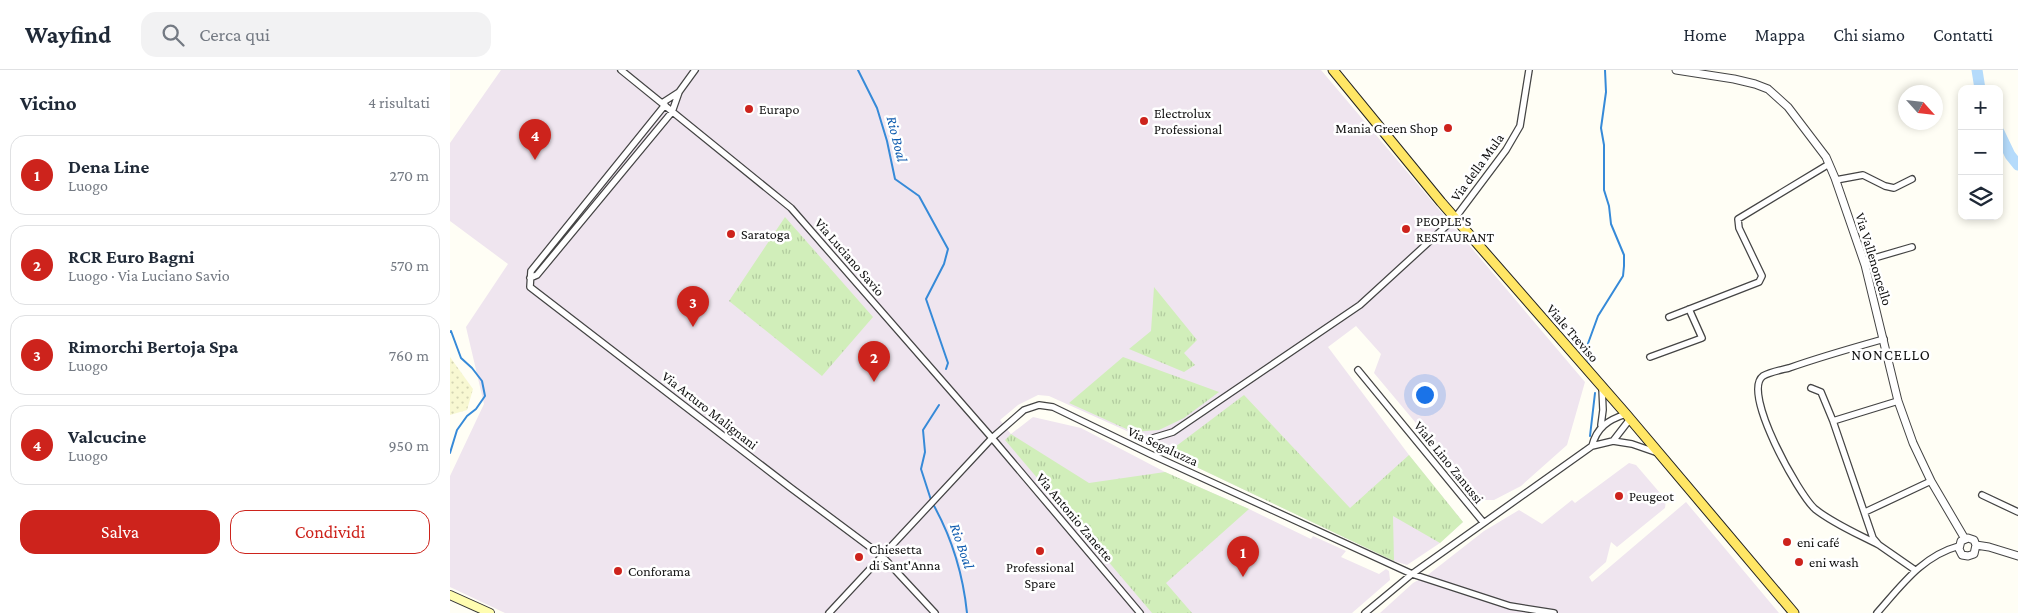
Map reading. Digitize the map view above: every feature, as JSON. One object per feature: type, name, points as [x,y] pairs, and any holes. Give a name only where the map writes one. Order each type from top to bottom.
[{"type":"main road","name":"Viale Treviso","points":[[1334,70],[1455,218],[1602,386],[1794,613]]},
{"type":"main road","points":[[450,595],[490,613]]},
{"type":"street","name":"Via Luciano Savio","points":[[621,70],[791,208],[992,438]]},
{"type":"street","points":[[530,278],[537,275],[672,112],[679,92],[695,70]]},
{"type":"street","name":"Via Vallenoncello","points":[[1676,70],[1734,79],[1768,89],[1779,97],[1798,118],[1829,164],[1864,261],[1898,401],[1913,443],[1931,481],[1965,538]]},
{"type":"street","name":"Via della Mula","points":[[1154,438],[1173,432],[1360,305],[1455,218],[1514,138],[1520,126],[1528,71]]},
{"type":"street","points":[[530,278],[531,271],[663,104],[679,92]]},
{"type":"street","points":[[1669,317],[1759,282],[1762,276],[1739,228],[1738,219],[1829,164]]},
{"type":"street","points":[[1836,180],[1863,175],[1885,186],[1894,188],[1912,179]]},
{"type":"street","points":[[1864,261],[1912,247]]},
{"type":"street","name":"Via Arturo Malignani","points":[[530,278],[530,287],[882,556]]},
{"type":"street","points":[[1650,357],[1702,338],[1689,310]]},
{"type":"street","points":[[1884,339],[1763,376],[1759,382],[1759,394],[1775,446],[1802,494],[1815,509],[1879,545],[1915,570]]},
{"type":"street","name":"Viale Lino Zanussi","points":[[1358,370],[1482,522]]},
{"type":"street","points":[[1592,446],[1594,436],[1601,425],[1603,410],[1602,386]]},
{"type":"street","points":[[1811,388],[1821,392],[1833,421],[1873,538],[1879,545]]},
{"type":"street","points":[[1833,421],[1898,401]]},
{"type":"street","name":"Via Segaluzza","points":[[829,613],[992,438],[1024,410],[1039,405],[1053,407],[1150,454],[1412,574],[1510,606],[1554,613]]},
{"type":"street","points":[[1601,425],[1612,419],[1628,417]]},
{"type":"street","points":[[1613,442],[1628,417]]},
{"type":"street","name":"Via Antonio Zanette","points":[[992,438],[1140,613]]},
{"type":"street","name":"Viale Lino Zanussi","points":[[1365,613],[1412,574],[1482,522],[1592,446],[1613,442],[1632,444],[1659,454]]},
{"type":"street","points":[[1865,512],[1931,481]]},
{"type":"street","points":[[1982,495],[2018,512]]},
{"type":"street","points":[[1965,538],[1974,540],[1976,545],[1974,554],[1968,556],[1962,554],[1959,546],[1965,538]]},
{"type":"street","points":[[1976,545],[2018,556]]},
{"type":"street","points":[[1877,613],[1915,570],[1949,549],[1959,546]]},
{"type":"street","points":[[882,556],[935,613]]},
{"type":"shaded area","points":[[501,70],[1321,70],[1585,382],[1567,445],[1521,486],[1494,500],[1485,500],[1477,496],[1374,373],[1381,354],[1356,326],[1328,347],[1409,455],[1463,522],[1440,543],[1407,565],[1394,561],[1167,453],[1129,432],[1049,396],[1038,395],[1018,405],[1000,420],[1011,434],[1033,417],[1081,428],[1165,472],[1311,539],[1313,536],[1346,551],[1341,557],[1379,574],[1386,569],[1389,571],[1390,580],[1352,613],[505,613],[450,587],[450,476],[484,404],[466,327],[508,264],[450,221],[450,143]]},
{"type":"shaded area","points":[[1629,463],[1636,465],[1666,500],[1665,508],[1617,547],[1611,542],[1606,562],[1589,577],[1592,582],[1686,502],[1779,613],[1380,613],[1413,583],[1429,574],[1484,531],[1519,510],[1542,524],[1572,500],[1575,503]]},
{"type":"green space","points":[[785,217],[873,317],[822,376],[729,301]]},
{"type":"green space","points":[[1154,287],[1197,340],[1184,353],[1195,365],[1184,372],[1129,349],[1151,331]]},
{"type":"green space","points":[[450,357],[473,389],[467,410],[450,415]]},
{"type":"green space","points":[[1123,357],[1219,392],[1184,418],[1159,430],[1133,432],[1069,403]]},
{"type":"green space","points":[[1244,395],[1350,508],[1409,455],[1463,522],[1440,543],[1393,516],[1394,561],[1167,453]]},
{"type":"green space","points":[[1011,434],[1089,483],[1165,472],[1249,509],[1166,583],[1192,613],[1152,613],[1005,440]]},
{"type":"waterway","name":"Rio Boal","points":[[858,70],[877,108],[887,141],[895,179],[919,196],[948,249],[944,264],[926,299],[948,363],[946,369]]},
{"type":"waterway","points":[[1589,366],[1586,349],[1598,316],[1623,276],[1624,266],[1624,255],[1611,224],[1609,206],[1604,190],[1604,145],[1601,128],[1606,92],[1605,70]]},
{"type":"waterway","points":[[1977,70],[1979,85]]},
{"type":"waterway","points":[[2003,140],[2010,155],[2018,165]]},
{"type":"waterway","points":[[450,332],[461,358],[482,381],[485,396],[457,430],[450,453]]},
{"type":"waterway","points":[[1590,436],[1595,393]]},
{"type":"waterway","name":"Rio Boal","points":[[931,500],[921,469],[925,452],[923,430],[939,405]]},
{"type":"waterway","name":"Rio Boal","points":[[933,504],[946,530],[956,557],[963,584],[967,613]]},
{"type":"place","name":"Eurapo","points":[[749,109]]},
{"type":"place","name":"Electrolux Professional","points":[[1144,121]]},
{"type":"place","name":"Mania Green Shop","points":[[1448,128]]},
{"type":"place","name":"Valcucine","points":[[535,160]]},
{"type":"place","name":"PEOPLE'S RESTAURANT","points":[[1406,229]]},
{"type":"place","name":"Saratoga","points":[[731,234]]},
{"type":"place","name":"Rimorchi Bertoja Spa","points":[[693,327]]},
{"type":"place","name":"RCR Euro Bagni","points":[[874,382]]},
{"type":"place","name":"Peugeot","points":[[1619,496]]},
{"type":"place","name":"eni café","points":[[1787,542]]},
{"type":"place","name":"Professional Spare","points":[[1040,551]]},
{"type":"place","name":"Chiesetta di Sant'Anna","points":[[859,557]]},
{"type":"place","name":"eni wash","points":[[1799,562]]},
{"type":"place","name":"Conforama","points":[[618,571]]},
{"type":"place","name":"Dena Line","points":[[1243,577]]},
{"type":"district","name":"NONCELLO","points":[[1891,355]]}]
